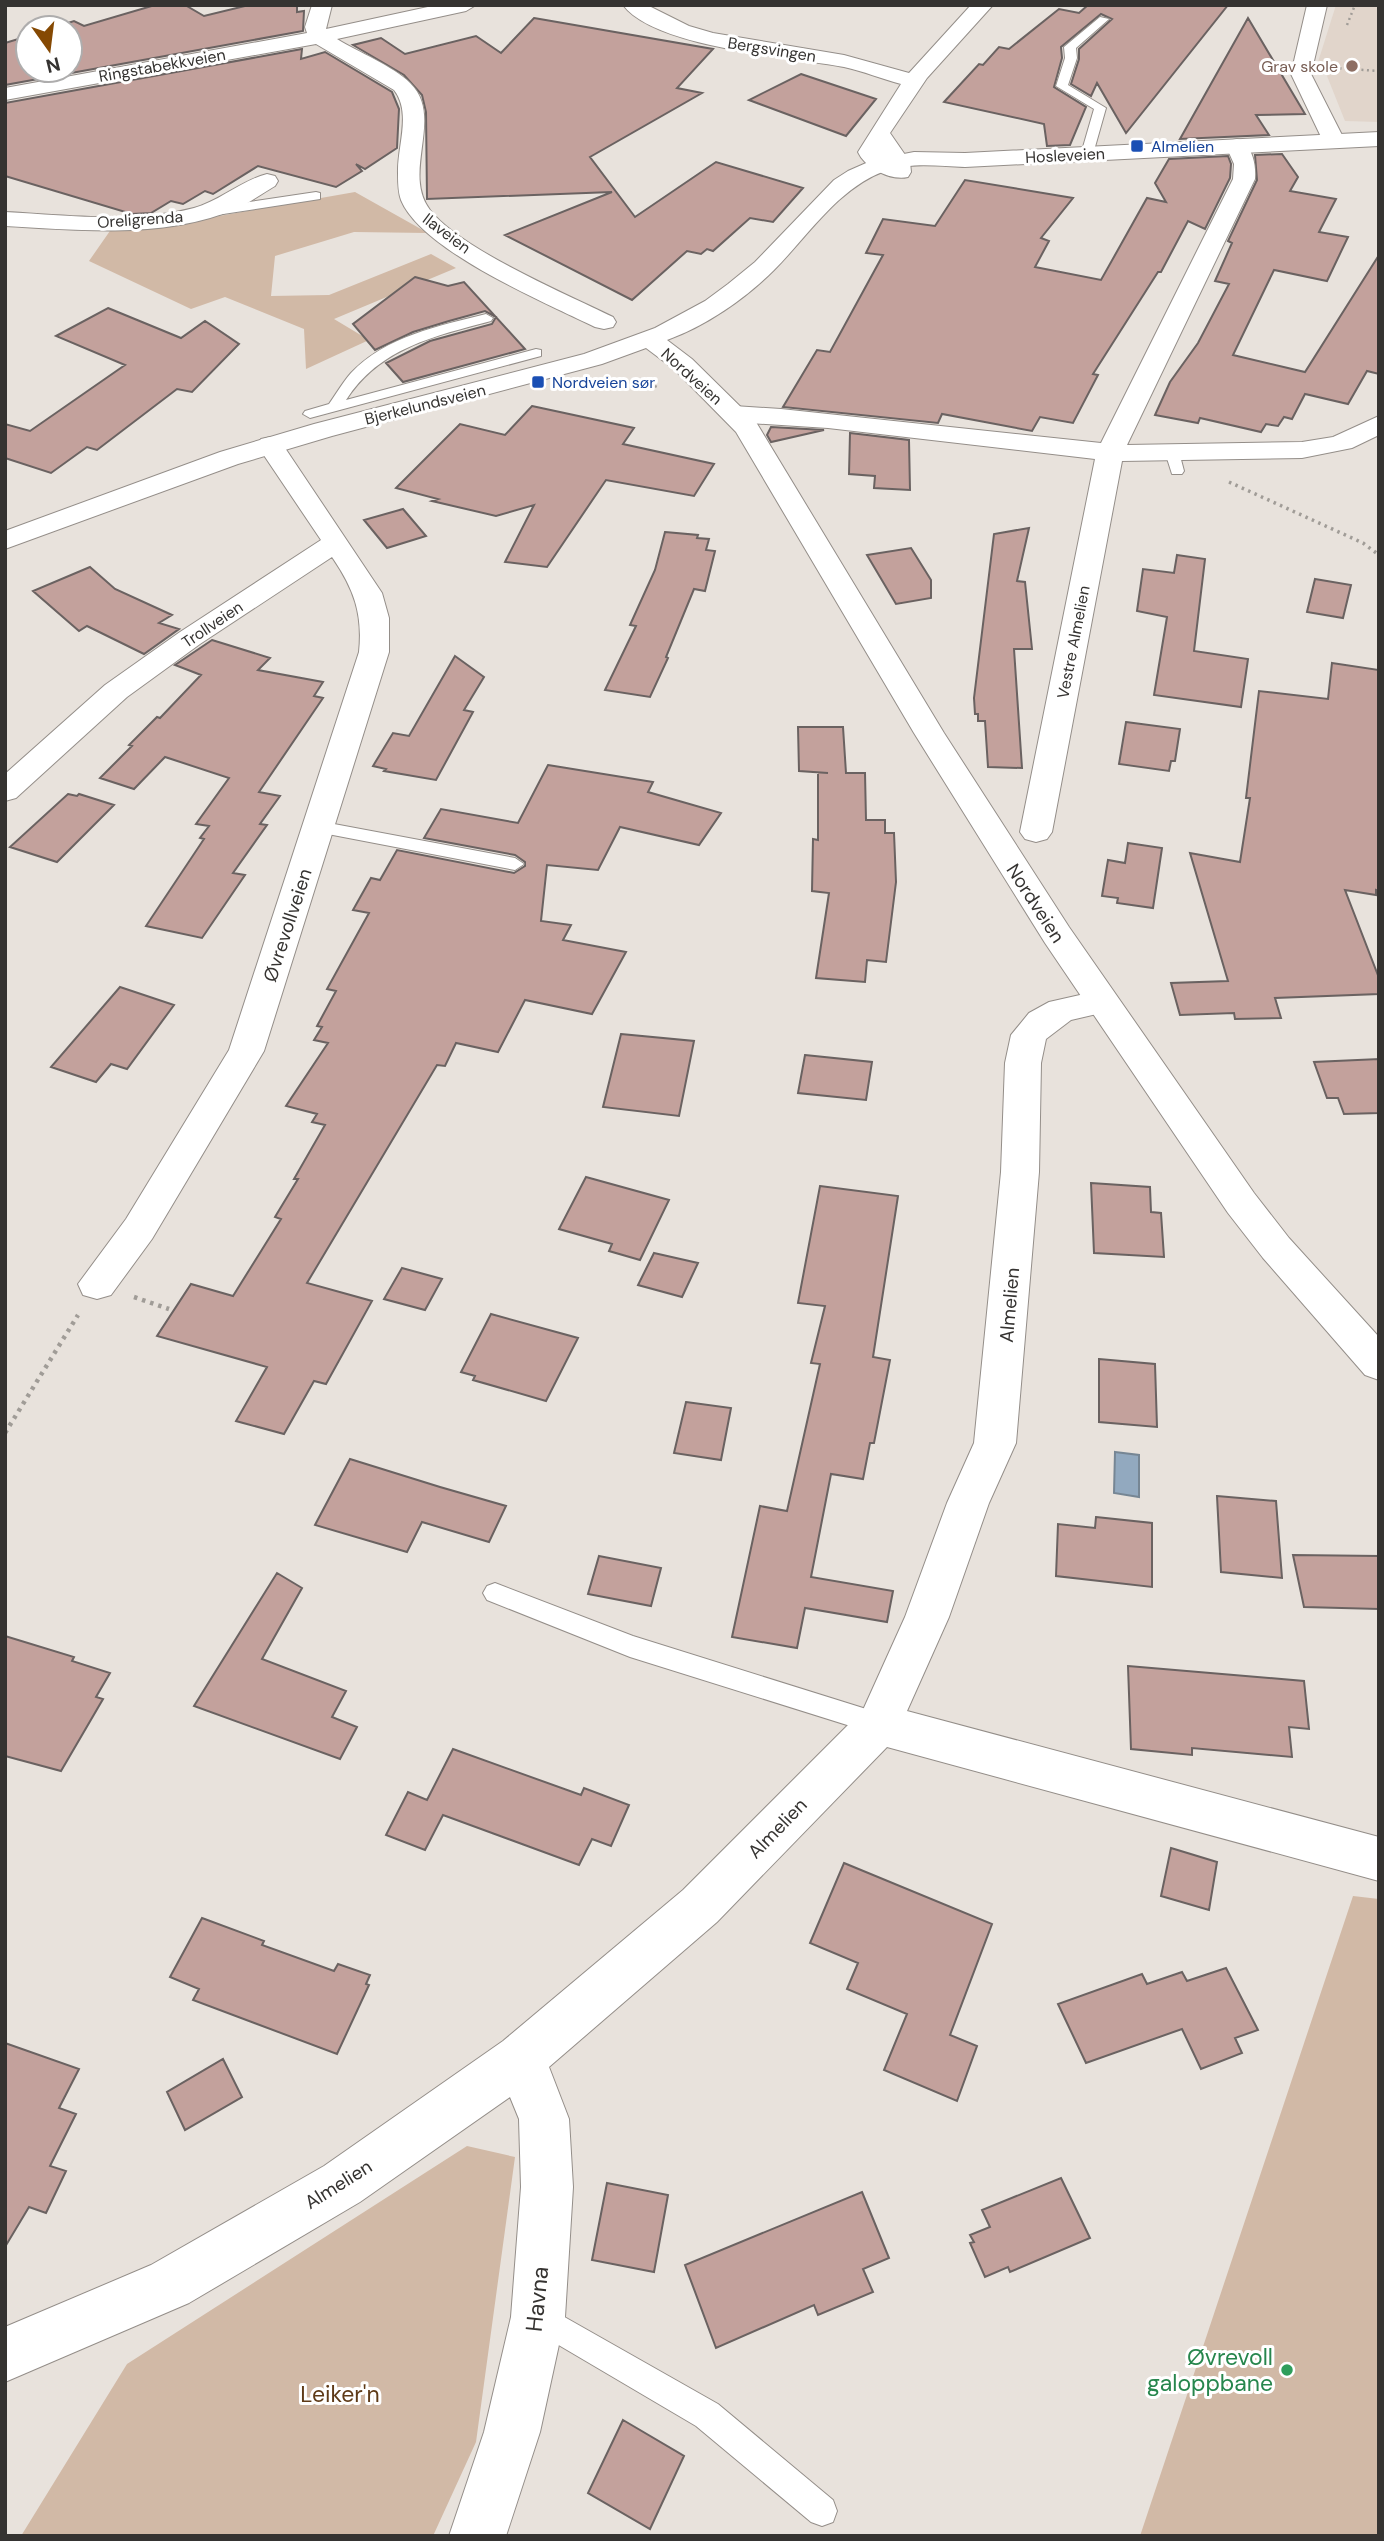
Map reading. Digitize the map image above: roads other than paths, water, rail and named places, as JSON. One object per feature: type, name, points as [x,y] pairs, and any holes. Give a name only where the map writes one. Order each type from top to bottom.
[{"type":"street","points":[[319,37],[314,27],[322,5]]},
{"type":"street","name":"Ringstabekkveien","points":[[5,94],[319,37],[466,5]]},
{"type":"street","name":"Bergsvingen","points":[[633,5],[673,26],[714,40],[848,62],[916,81]]},
{"type":"street","points":[[894,166],[872,159],[869,152],[879,132],[961,24],[983,5]]},
{"type":"street","points":[[1317,5],[1300,74],[1334,141]]},
{"type":"street","name":"Ilaveien","points":[[319,37],[410,94],[416,113],[409,152],[412,200],[430,225],[488,262],[604,322]]},
{"type":"street","name":"Hosleveien","points":[[894,166],[1379,139]]},
{"type":"street","name":"Vestre Almelien","points":[[1036,832],[1110,452],[1244,179],[1245,164],[1237,146]]},
{"type":"street","name":"Bjerkelundsveien","points":[[6,541],[180,475],[270,445],[529,377],[649,339],[714,306],[763,267],[813,213],[894,166]]},
{"type":"street","name":"Oreligrenda","points":[[5,219],[122,222],[194,215],[226,205],[267,181]]},
{"type":"street","name":"Nordveien","points":[[649,339],[683,364],[747,428],[997,842],[1102,1002],[1248,1212],[1379,1364]]},
{"type":"street","name":"Nordveien","points":[[624,349],[657,372],[734,414]]},
{"type":"street","points":[[734,414],[803,416],[1174,461],[1327,448],[1366,434],[1379,424]]},
{"type":"street","points":[[270,445],[336,542]]},
{"type":"street","name":"Trollveien","points":[[5,791],[116,691],[190,638],[336,542]]},
{"type":"street","name":"Øvrevollveien","points":[[97,1284],[139,1229],[246,1051],[374,652],[377,626],[372,595],[336,542]]},
{"type":"street","name":"Almelien","points":[[5,2355],[182,2277],[342,2184],[521,2059],[700,1906],[878,1724],[927,1617],[968,1503],[995,1443],[1020,1172],[1023,1063],[1029,1035],[1041,1022],[1060,1010],[1102,1002]]},
{"type":"street","points":[[878,1724],[1379,1859]]},
{"type":"street","name":"Havna","points":[[477,2536],[512,2432],[538,2317],[547,2187],[544,2119],[521,2059]]},
{"type":"lane","points":[[1087,154],[1100,108],[1062,86],[1071,58],[1070,47],[1104,19]]},
{"type":"lane","points":[[194,215],[316,196]]},
{"type":"lane","points":[[336,405],[357,374],[382,353],[486,318]]},
{"type":"lane","points":[[310,414],[536,353]]},
{"type":"lane","points":[[318,827],[515,864]]},
{"type":"lane","points":[[495,1592],[630,1646],[878,1724]]},
{"type":"lane","points":[[538,2317],[707,2415],[822,2511]]},
{"type":"water","points":[[1115,1452],[1139,1455],[1139,1497],[1114,1493]]},
{"type":"place","name":"Grav skole","points":[[1352,66]]},
{"type":"place","name":"Almelien","points":[[1137,146]]},
{"type":"place","name":"Nordveien sør","points":[[538,382]]},
{"type":"place","name":"Øvrevoll galoppbane","points":[[1287,2370]]},
{"type":"park label","name":"Leiker'n","points":[[340,2394]]}]
